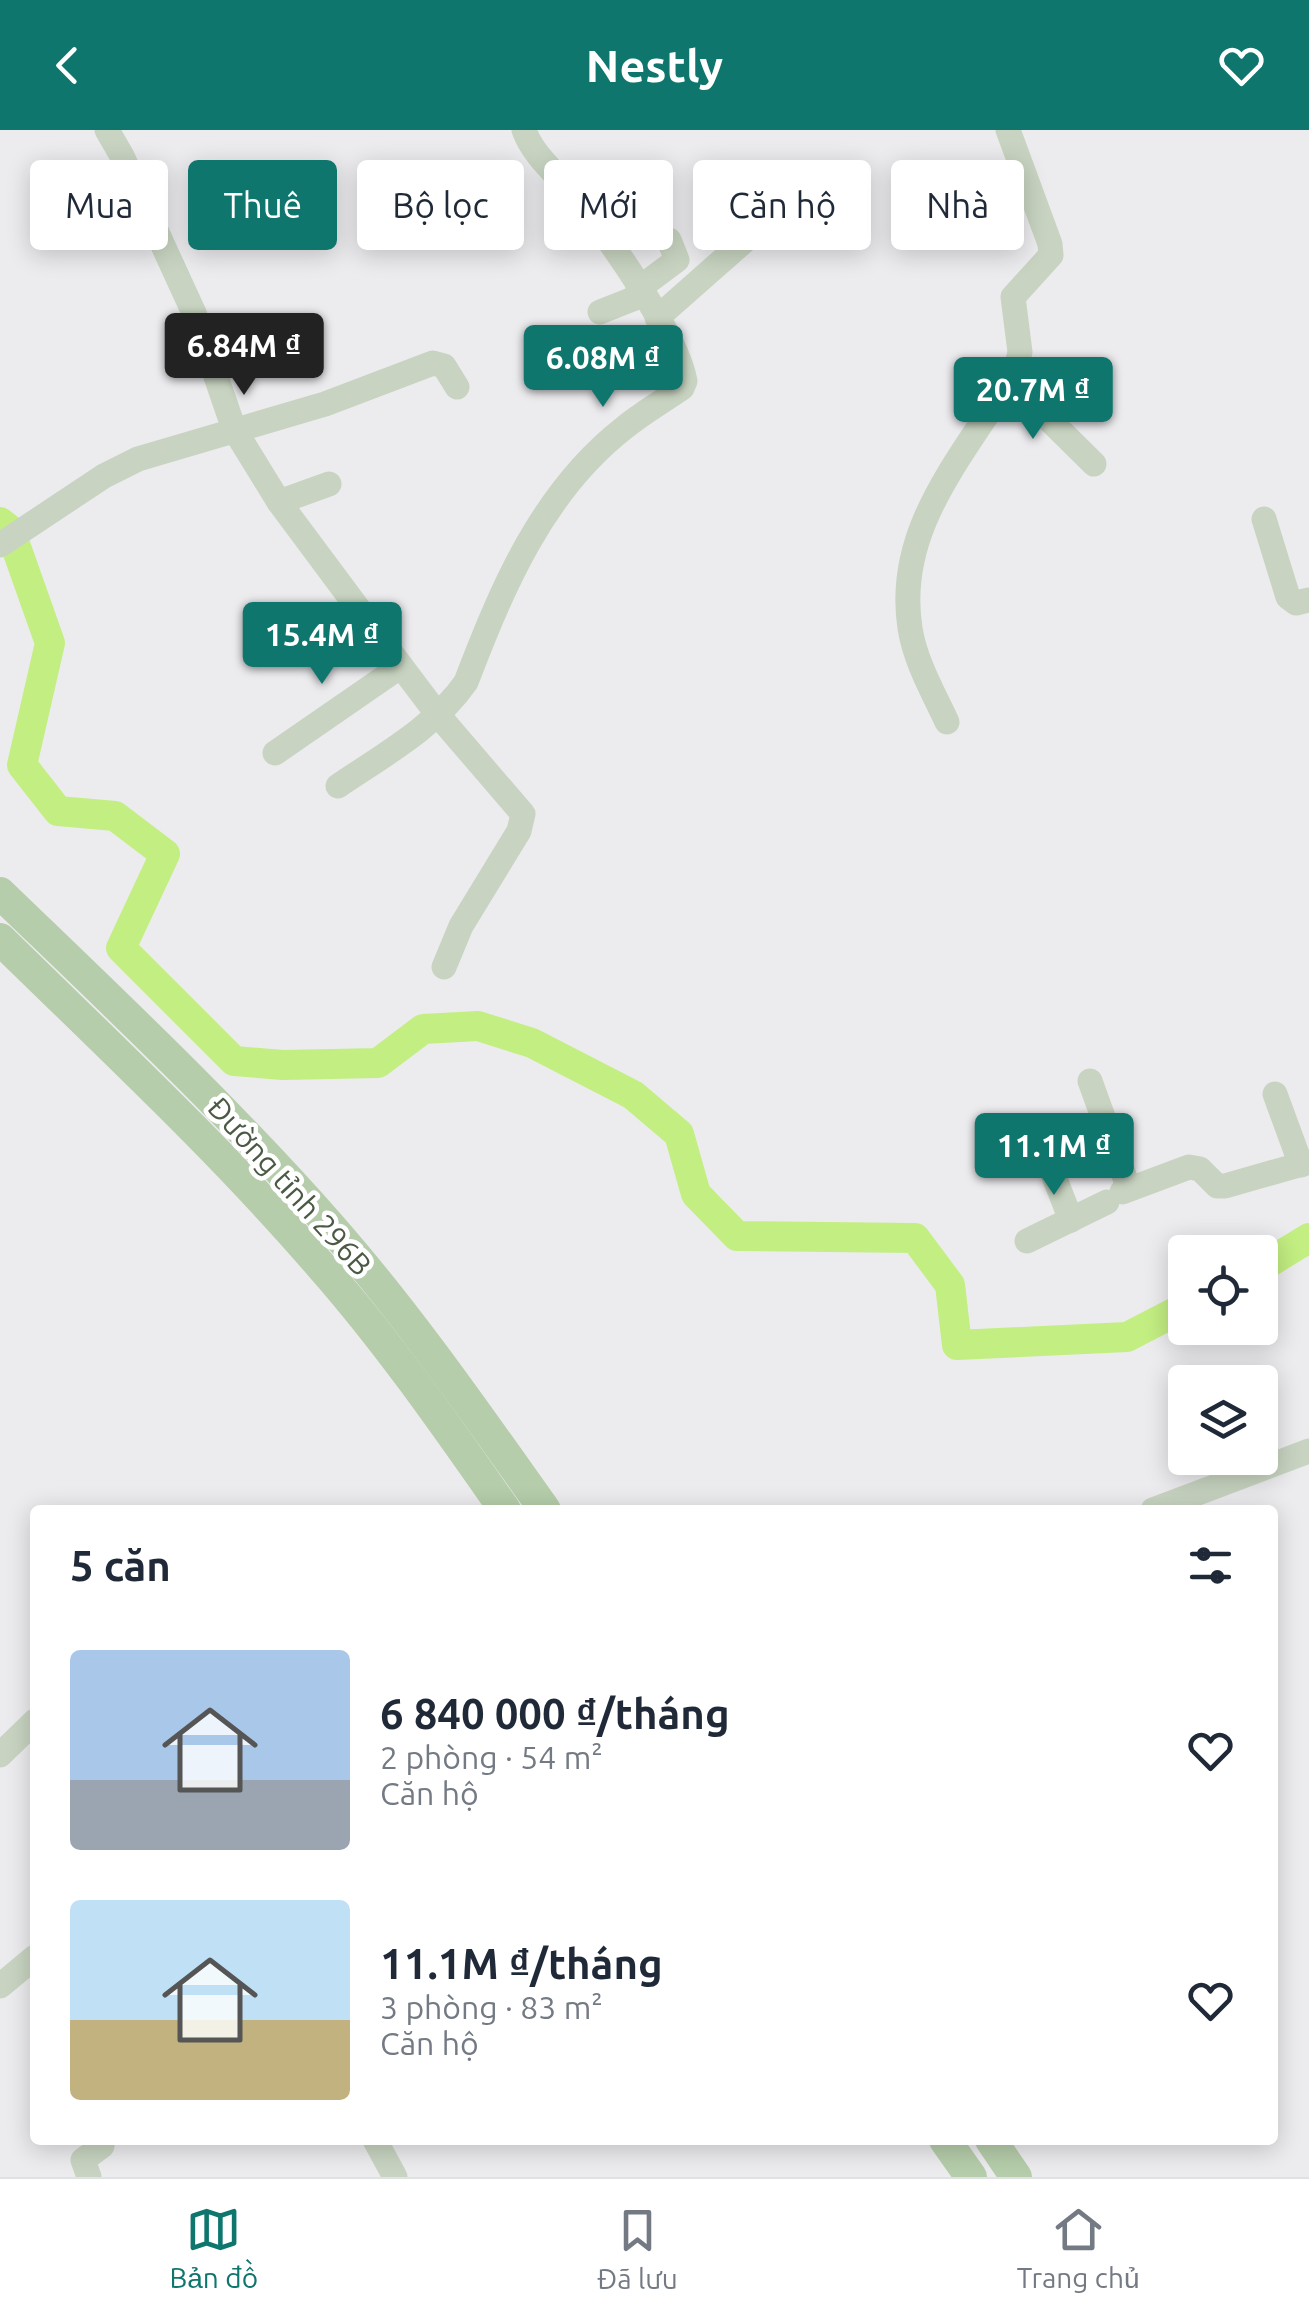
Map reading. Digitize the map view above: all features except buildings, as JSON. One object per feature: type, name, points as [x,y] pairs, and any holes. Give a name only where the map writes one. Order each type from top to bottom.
[{"type":"main road","name":"Đường tỉnh 296B","points":[[0,894],[229,1116],[331,1227],[436,1358],[541,1505]]},
{"type":"main road","name":"Đường tỉnh 296B","points":[[0,939],[192,1126],[312,1254],[360,1312],[500,1505]]},
{"type":"main road","points":[[950,2145],[972,2177]]},
{"type":"main road","points":[[994,2145],[1016,2177]]},
{"type":"street","points":[[107,130],[194,313],[234,429],[279,502],[401,666],[524,814],[524,822],[462,926],[444,967]]},
{"type":"street","points":[[338,786],[438,715],[466,682],[506,580],[531,535],[599,450],[623,428],[682,388],[683,373],[657,318],[610,241],[540,156],[524,130]]},
{"type":"street","points":[[947,722],[920,664],[910,630],[910,561],[923,518],[937,490],[1016,369],[1020,352],[1013,297],[1051,255],[1008,130]]},
{"type":"street","points":[[600,312],[640,292],[676,260],[672,250]]},
{"type":"street","points":[[657,318],[734,250]]},
{"type":"street","points":[[10,540],[104,476],[138,459],[325,404],[433,363],[444,366],[457,386]]},
{"type":"street","points":[[1010,381],[1094,464]]},
{"type":"street","points":[[279,502],[329,484]]},
{"type":"street","points":[[1264,519],[1288,597],[1296,603],[1309,600]]},
{"type":"street","points":[[274,753],[401,666]]},
{"type":"street","points":[[1090,1081],[1120,1194]]},
{"type":"street","points":[[1027,1241],[1120,1194],[1188,1167],[1200,1169],[1217,1186],[1226,1186],[1305,1163],[1275,1094]]},
{"type":"street","points":[[1047,1129],[1046,1156],[1071,1220]]},
{"type":"street","points":[[1166,1505],[1309,1452]]},
{"type":"street","points":[[0,1755],[30,1725]]},
{"type":"street","points":[[0,1986],[30,1961]]},
{"type":"street","points":[[378,2145],[395,2177]]},
{"type":"street","points":[[89,2177],[83,2160],[102,2146]]},
{"type":"waterway","points":[[0,522],[10,530],[50,643],[22,765],[58,811],[115,816],[165,854],[121,948],[234,1061],[283,1065],[378,1063],[423,1029],[478,1026],[532,1043],[633,1095],[679,1134],[696,1194],[737,1236],[915,1238],[950,1285],[957,1345],[1127,1337],[1168,1316]]},
{"type":"waterway","points":[[1278,1257],[1309,1238]]}]
